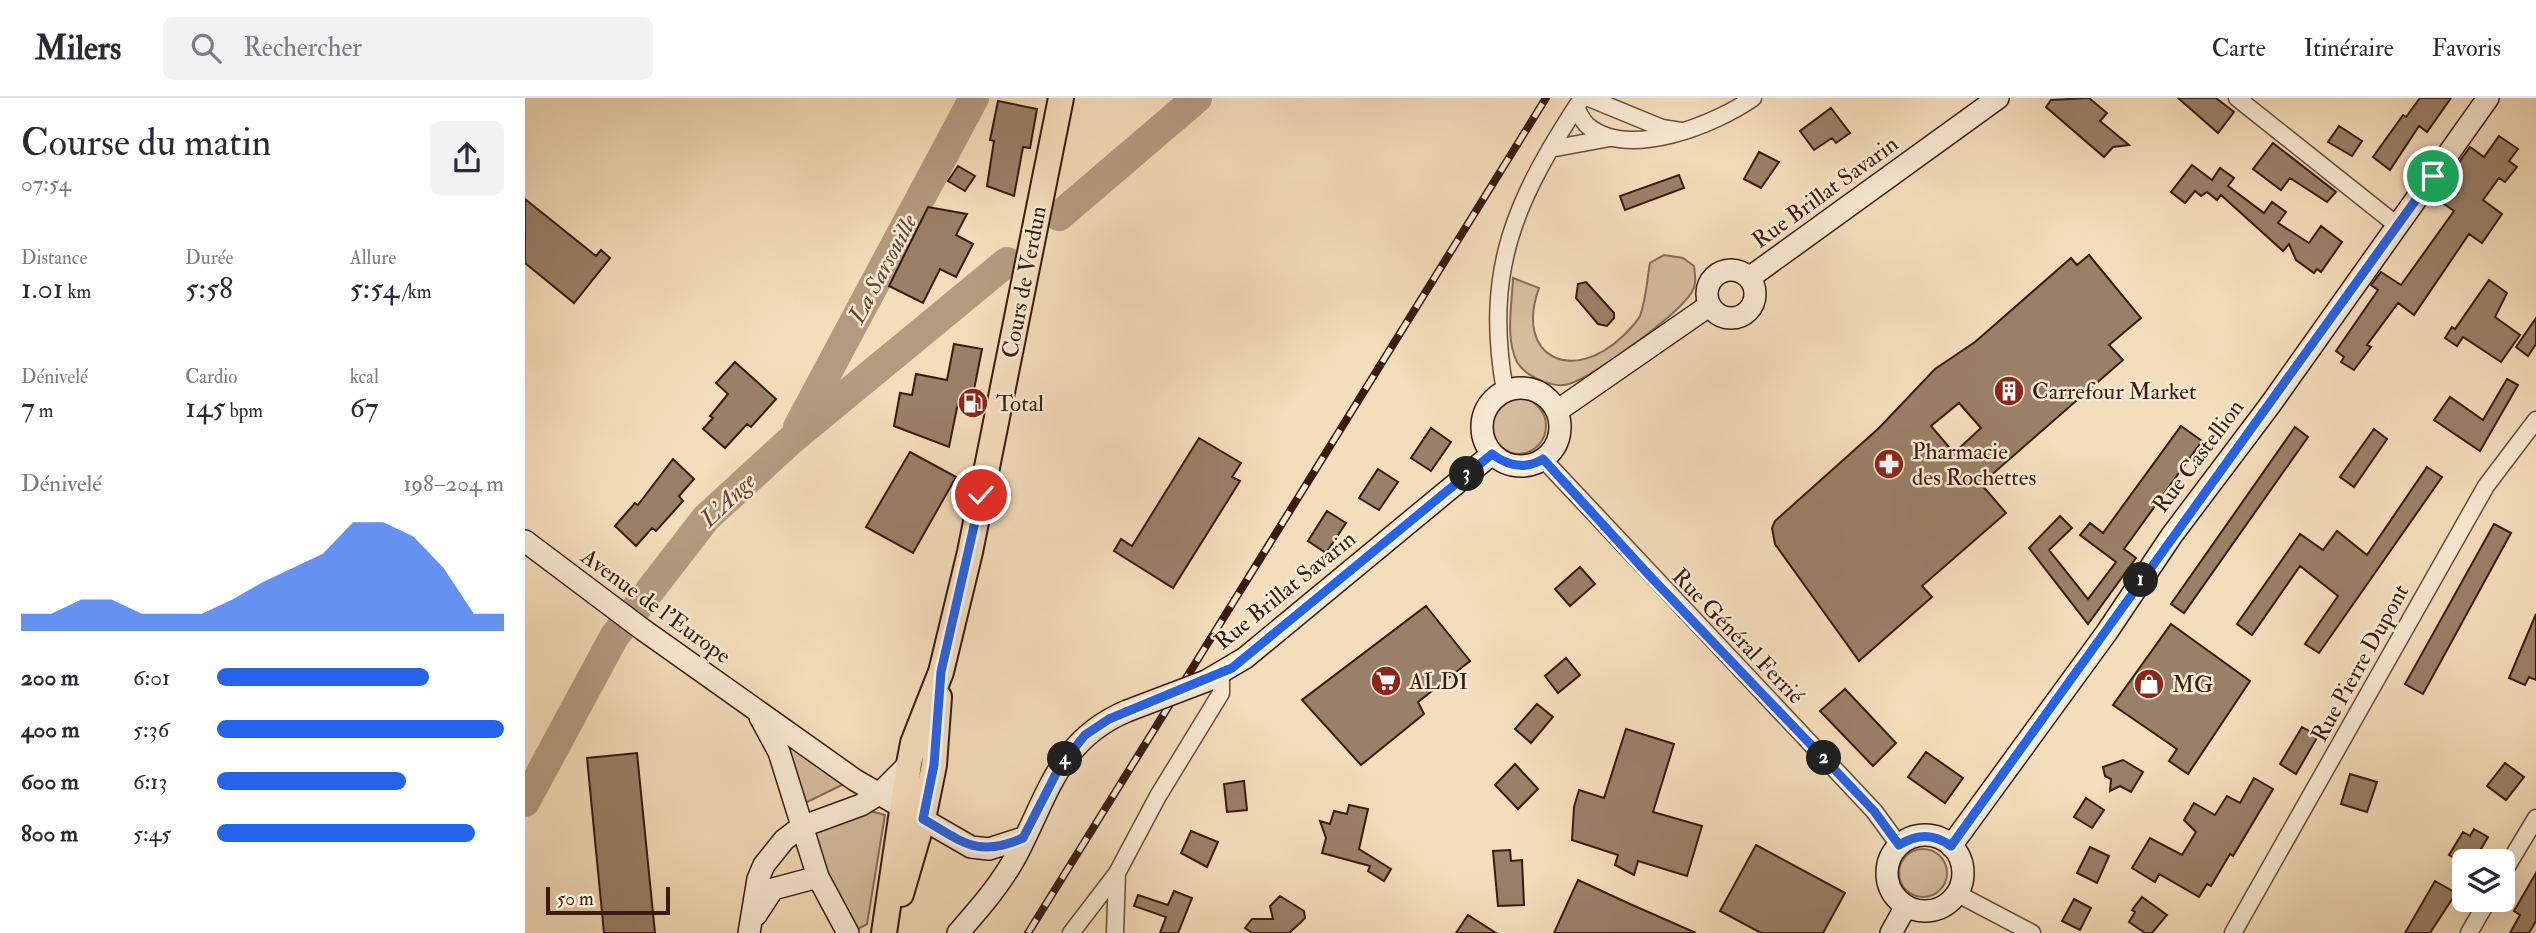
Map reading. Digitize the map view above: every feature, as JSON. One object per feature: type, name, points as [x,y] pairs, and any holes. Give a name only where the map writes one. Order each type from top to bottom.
[{"type":"main road","name":"Cours de Verdun","points":[[884,933],[890,800],[909,764],[941,672],[970,552],[1061,98]]},
{"type":"main road","name":"Rue Brillat Savarin","points":[[1749,278],[1999,98]]},
{"type":"main road","name":"Rue Castellion","points":[[1951,846],[2488,98]]},
{"type":"main road","name":"Rue Brillat Savarin","points":[[1731,270],[1749,278],[1756,292],[1752,308],[1746,313],[1726,318],[1710,305],[1709,285],[1718,274],[1731,270]]},
{"type":"main road","points":[[1557,411],[1710,305]]},
{"type":"main road","points":[[1531,389],[1543,395],[1557,411],[1559,437],[1543,459],[1526,466],[1514,466],[1492,454],[1482,435],[1483,414],[1496,396],[1505,391],[1531,389]]},
{"type":"main road","name":"Rue Brillat Savarin","points":[[958,933],[987,900],[1017,855],[1023,838],[1072,748],[1097,726],[1127,711],[1214,678],[1245,658],[1492,454]]},
{"type":"main road","name":"Avenue de l'Europe","points":[[525,541],[757,712],[923,819]]},
{"type":"main road","name":"Cours de Verdun","points":[[890,933],[923,819],[934,765],[941,672]]},
{"type":"main road","name":"Avenue de l'Europe","points":[[757,712],[779,752],[818,877],[848,933]]},
{"type":"main road","points":[[750,929],[755,892],[764,865],[784,840],[801,827],[861,805],[890,800]]},
{"type":"main road","points":[[923,819],[971,847],[989,849],[1023,838]]},
{"type":"main road","points":[[1920,836],[1932,836],[1951,846],[1962,867],[1957,893],[1935,909],[1924,911],[1906,906],[1895,897],[1887,876],[1888,864],[1899,845],[1920,836]]},
{"type":"main road","points":[[750,929],[773,889],[818,877]]},
{"type":"main road","points":[[1891,933],[1906,906]]},
{"type":"street","points":[[1550,149],[1611,137],[1659,139],[1728,116],[1753,98]]},
{"type":"street","points":[[2237,98],[2398,226]]},
{"type":"street","points":[[1582,101],[1626,106],[1662,128],[1683,132]]},
{"type":"street","points":[[1582,101],[1587,126],[1611,137]]},
{"type":"street","points":[[1505,391],[1497,345],[1499,285],[1516,218],[1550,149],[1582,101]]},
{"type":"street","name":"Rue Pierre Dupont","points":[[2232,933],[2486,486],[2536,420]]},
{"type":"street","name":"Rue Général Ferrié","points":[[1543,459],[1648,574],[1874,811],[1899,845]]},
{"type":"street","points":[[1071,933],[1117,873],[1158,796],[1221,693],[1214,678]]},
{"type":"street","points":[[2515,853],[2536,818]]},
{"type":"street","points":[[1115,933],[1117,873]]},
{"type":"street","points":[[1957,893],[2032,933]]},
{"type":"street","points":[[2469,933],[2481,912]]},
{"type":"shaded area","points":[[1664,255],[1683,258],[1694,266],[1694,289],[1684,302],[1635,344],[1581,379],[1563,385],[1548,383],[1533,376],[1517,362],[1510,332],[1513,278],[1539,288],[1533,312],[1534,332],[1541,346],[1553,356],[1567,361],[1585,359],[1604,351],[1637,321],[1644,303],[1650,263]]},
{"type":"shaded area","points":[[1518,398],[1529,400],[1538,406],[1544,415],[1544,437],[1538,446],[1529,452],[1518,454],[1507,452],[1498,446],[1492,437],[1490,426],[1492,415],[1498,406],[1507,400]]},
{"type":"shaded area","points":[[786,738],[848,782],[805,803]]},
{"type":"shaded area","points":[[870,811],[885,815],[867,924],[858,929],[851,924],[820,859],[814,832]]},
{"type":"shaded area","points":[[1923,849],[1940,856],[1947,873],[1940,890],[1923,897],[1906,890],[1899,873],[1906,856]]},
{"type":"building","points":[[2089,98],[2107,113],[2100,121],[2129,145],[2113,147],[2104,157],[2046,107],[2051,100]]},
{"type":"building","points":[[2178,98],[2216,98],[2234,112],[2218,133]]},
{"type":"building","points":[[2420,98],[2451,98],[2427,132],[2419,126],[2390,170],[2373,157],[2403,115],[2406,117]]},
{"type":"building","points":[[998,101],[1037,109],[1030,148],[1023,147],[1014,196],[987,186],[994,141],[990,140]]},
{"type":"building","points":[[1831,108],[1850,133],[1836,143],[1832,138],[1814,150],[1800,131]]},
{"type":"building","points":[[2339,126],[2362,141],[2352,156],[2328,142]]},
{"type":"building","points":[[2499,136],[2518,149],[2509,161],[2517,167],[2505,182],[2499,178],[2483,200],[2502,214],[2482,243],[2469,234],[2414,315],[2398,303],[2367,345],[2371,347],[2354,370],[2341,362],[2344,357],[2336,351],[2378,290],[2371,285],[2381,272],[2401,285],[2454,211],[2434,197],[2470,147],[2484,157]]},
{"type":"building","points":[[2273,143],[2336,192],[2327,202],[2290,178],[2281,190],[2253,169]]},
{"type":"building","points":[[1759,152],[1779,162],[1761,188],[1744,179]]},
{"type":"building","points":[[2192,165],[2212,180],[2220,168],[2234,178],[2228,186],[2264,213],[2272,202],[2286,212],[2278,223],[2309,243],[2321,226],[2342,242],[2321,272],[2317,269],[2314,273],[2296,260],[2289,244],[2283,251],[2221,195],[2217,200],[2207,192],[2201,196],[2195,191],[2185,203],[2171,192]]},
{"type":"building","points":[[958,166],[975,176],[965,191],[948,181]]},
{"type":"building","points":[[1679,175],[1684,188],[1625,210],[1620,196]]},
{"type":"building","points":[[525,199],[596,256],[601,250],[610,258],[574,303],[525,263]]},
{"type":"building","points":[[928,207],[967,214],[956,235],[973,244],[956,277],[940,269],[923,303],[889,286]]},
{"type":"building","points":[[2089,255],[2141,318],[2109,345],[2123,360],[1981,484],[2006,513],[1922,586],[1932,597],[1859,661],[1775,544],[1772,528],[1775,521],[1879,428],[1935,369],[1975,342],[2071,258],[2077,265]],"holes":[[[1959,403],[1981,428],[1954,453],[1931,426]]]},
{"type":"building","points":[[2489,280],[2507,293],[2495,317],[2520,335],[2501,362],[2463,337],[2457,346],[2445,338],[2452,327],[2455,329]]},
{"type":"building","points":[[1586,282],[1614,313],[1614,318],[1607,326],[1598,324],[1576,298],[1578,284]]},
{"type":"building","points":[[2536,318],[2536,344],[2528,356],[2516,347]]},
{"type":"building","points":[[954,344],[982,349],[972,400],[959,398],[949,447],[894,426],[900,393],[912,395],[916,374],[947,380]]},
{"type":"building","points":[[735,362],[776,399],[751,427],[747,424],[725,448],[703,429],[728,394],[716,383]]},
{"type":"building","points":[[2507,379],[2518,385],[2480,451],[2434,420],[2450,397],[2483,420]]},
{"type":"building","points":[[2181,426],[2202,441],[2124,549],[2136,558],[2088,624],[2029,548],[2060,516],[2072,528],[2049,550],[2088,599],[2116,562],[2080,535],[2090,523],[2103,533]]},
{"type":"building","points":[[2295,427],[2308,437],[2184,613],[2171,604]]},
{"type":"building","points":[[1431,428],[1451,442],[1431,471],[1411,458]]},
{"type":"building","points":[[2374,429],[2387,439],[2354,487],[2340,477]]},
{"type":"building","points":[[1199,438],[1241,463],[1232,477],[1240,481],[1173,588],[1114,551],[1121,539],[1132,546]]},
{"type":"building","points":[[910,452],[956,477],[913,553],[866,527]]},
{"type":"building","points":[[673,459],[694,479],[679,496],[683,501],[656,531],[652,528],[636,546],[615,526],[635,503],[638,505]]},
{"type":"building","points":[[2427,467],[2442,477],[2319,653],[2305,644],[2338,596],[2300,566],[2252,635],[2237,624],[2300,534],[2323,550],[2337,531],[2367,555]]},
{"type":"building","points":[[1378,469],[1398,482],[1379,510],[1359,498]]},
{"type":"building","points":[[1327,511],[1346,523],[1326,553],[1308,541]]},
{"type":"building","points":[[2494,524],[2511,533],[2423,694],[2405,684]]},
{"type":"building","points":[[1580,567],[1595,584],[1570,606],[1555,589]]},
{"type":"building","name":"ALDI","points":[[1426,606],[1470,661],[1418,702],[1424,714],[1361,765],[1302,700]]},
{"type":"building","points":[[2536,614],[2536,680],[2529,677],[2525,685],[2509,678]]},
{"type":"building","points":[[2171,624],[2250,681],[2188,774],[2169,761],[2177,749],[2113,705]]},
{"type":"building","points":[[1566,658],[1580,675],[1558,693],[1545,676]]},
{"type":"building","points":[[1845,689],[1896,743],[1873,766],[1820,711]]},
{"type":"building","points":[[1537,704],[1553,717],[1531,743],[1515,729]]},
{"type":"building","points":[[2302,727],[2318,736],[2296,774],[2280,764]]},
{"type":"building","points":[[1626,729],[1674,744],[1653,812],[1702,826],[1687,876],[1638,861],[1634,875],[1615,865],[1618,855],[1572,840],[1574,807],[1579,790],[1604,798]]},
{"type":"building","points":[[1926,752],[1963,778],[1945,803],[1908,777]]},
{"type":"building","points":[[637,753],[655,933],[604,933],[587,758]]},
{"type":"building","points":[[2123,760],[2143,772],[2131,792],[2120,786],[2110,791],[2111,779],[2105,776],[2103,767]]},
{"type":"building","points":[[2505,763],[2524,777],[2506,800],[2487,786]]},
{"type":"building","points":[[1515,764],[1538,789],[1518,809],[1495,785]]},
{"type":"building","points":[[2350,774],[2377,782],[2367,812],[2341,804]]},
{"type":"building","points":[[2254,778],[2273,789],[2233,856],[2230,854],[2211,886],[2207,884],[2199,897],[2159,874],[2155,882],[2132,868],[2150,838],[2182,855],[2196,832],[2184,820],[2194,803],[2215,815],[2227,796],[2240,803]]},
{"type":"building","points":[[1244,781],[1247,810],[1227,812],[1224,784]]},
{"type":"building","points":[[2086,798],[2104,810],[2092,828],[2074,817]]},
{"type":"building","points":[[1349,805],[1368,809],[1359,849],[1391,869],[1384,881],[1368,871],[1370,866],[1322,853],[1326,838],[1320,821],[1330,824],[1334,811],[1347,814]]},
{"type":"building","points":[[2474,829],[2488,837],[2481,849],[2453,849],[2463,832],[2470,836]]},
{"type":"building","points":[[1191,831],[1218,842],[1207,867],[1181,853]]},
{"type":"building","points":[[1756,845],[1845,893],[1823,933],[1761,933],[1720,911]]},
{"type":"building","points":[[2090,847],[2109,856],[2097,883],[2077,873]]},
{"type":"building","points":[[1510,850],[1511,861],[1522,860],[1524,905],[1498,906],[1493,851]]},
{"type":"building","points":[[2536,873],[2536,921],[2529,933],[2510,933],[2520,915],[2515,909]]},
{"type":"building","points":[[1578,880],[1630,904],[1696,933],[1554,933]]},
{"type":"building","points":[[2435,881],[2452,891],[2452,899],[2430,933],[2405,933]]},
{"type":"building","points":[[1174,891],[1192,898],[1178,933],[1160,933],[1166,917],[1134,906],[1138,895],[1168,905]]},
{"type":"building","points":[[1280,896],[1304,911],[1305,918],[1300,923],[1289,933],[1252,933],[1245,928],[1252,919],[1273,919],[1270,906]]},
{"type":"building","points":[[2142,897],[2167,915],[2152,933],[2145,933],[2129,922],[2135,912],[2132,910]]},
{"type":"building","points":[[2074,899],[2091,908],[2080,930],[2062,921]]},
{"type":"building","points":[[1468,915],[1496,933],[1456,933]]},
{"type":"waterway","name":"La Sarsouille","points":[[798,427],[974,98]]},
{"type":"waterway","name":"L'Ange","points":[[1059,216],[1197,98]]},
{"type":"waterway","name":"L'Ange","points":[[525,802],[614,637],[706,518],[791,440],[1007,262]]},
{"type":"railway","points":[[1028,933],[1546,98]]},
{"type":"place","name":"Carrefour Market","points":[[2009,391]]},
{"type":"place","name":"Total","points":[[973,403]]},
{"type":"place","name":"Pharmacie des Rochettes","points":[[1889,464]]},
{"type":"place","name":"ALDI","points":[[1386,681]]},
{"type":"place","name":"MG","points":[[2149,684]]},
{"type":"route","points":[[981,495],[941,672],[934,765],[923,819],[971,847],[989,849],[1023,838],[1060,766],[1085,735],[1109,719],[1232,668],[1492,454],[1502,462],[1514,466],[1526,466],[1543,459],[1648,574],[1874,811],[1899,845],[1920,836],[1932,836],[1951,846],[2107,632],[2172,535],[2270,405],[2433,176]]}]
